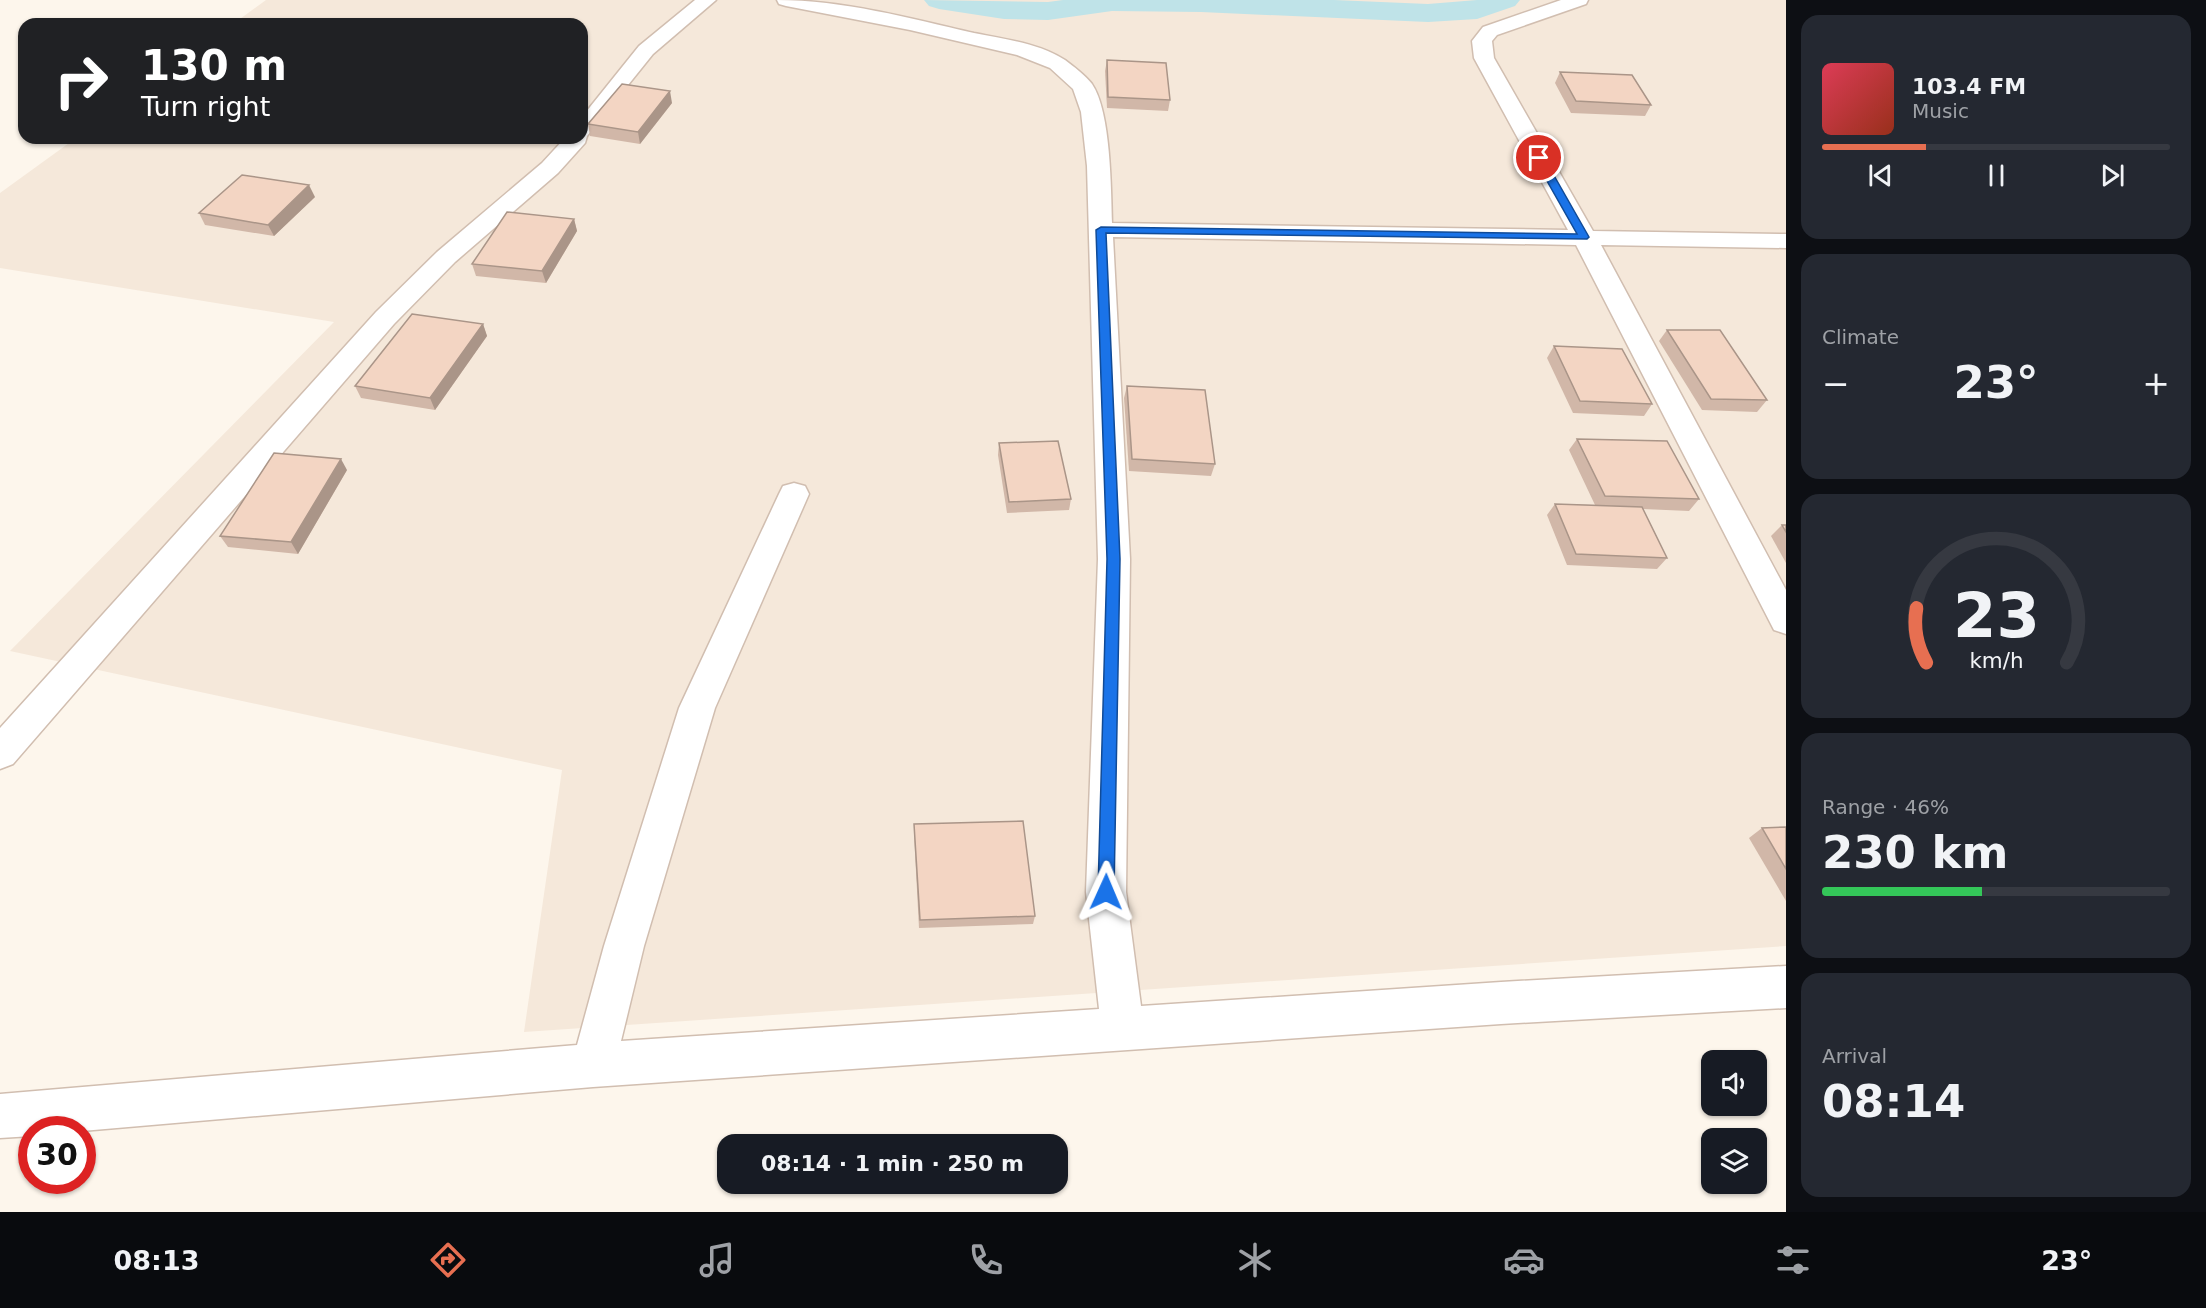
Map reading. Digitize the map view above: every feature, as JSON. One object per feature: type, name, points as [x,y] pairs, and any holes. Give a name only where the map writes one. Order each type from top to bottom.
[{"type":"street","points":[[588,123],[629,68],[646,50],[707,0]]},
{"type":"street","points":[[786,0],[910,24],[1023,50],[1058,64],[1083,87],[1092,112],[1098,166],[1114,559],[1106,892],[1113,964],[1123,1029]]},
{"type":"street","points":[[1578,0],[1490,31],[1482,41],[1484,58],[1584,237],[1786,621]]},
{"type":"street","points":[[0,753],[385,318],[446,257],[550,168],[572,144]]},
{"type":"street","points":[[1101,230],[1786,241]]},
{"type":"street","points":[[593,1065],[624,945],[697,708],[794,494]]},
{"type":"street","points":[[0,1116],[593,1065],[1489,1004],[1786,987]]},
{"type":"shaded area","points":[[266,0],[1786,0],[1786,946],[524,1032],[562,770],[10,651],[334,322],[0,268],[0,193],[68,144],[588,144],[588,18],[241,18]]},
{"type":"building","points":[[1107,60],[1166,63],[1170,100],[1108,97]]},
{"type":"building","points":[[1560,72],[1632,75],[1651,105],[1576,101]]},
{"type":"building","points":[[622,84],[670,91],[638,132],[588,124]]},
{"type":"building","points":[[242,175],[309,185],[268,225],[199,213]]},
{"type":"building","points":[[507,212],[574,219],[542,271],[472,264]]},
{"type":"building","points":[[412,314],[483,324],[430,398],[355,386]]},
{"type":"building","points":[[1667,330],[1720,330],[1767,400],[1711,399]]},
{"type":"building","points":[[1554,346],[1622,349],[1652,404],[1580,401]]},
{"type":"building","points":[[1127,386],[1205,390],[1215,464],[1132,459]]},
{"type":"building","points":[[1577,439],[1667,441],[1699,499],[1605,496]]},
{"type":"building","points":[[1058,441],[1071,499],[1009,502],[999,443]]},
{"type":"building","points":[[274,453],[341,459],[291,542],[220,536]]},
{"type":"building","points":[[1555,504],[1642,507],[1667,558],[1576,554]]},
{"type":"building","points":[[1023,821],[1035,916],[920,920],[914,824]]},
{"type":"building","points":[[1786,827],[1786,869],[1762,828]]},
{"type":"waterway","points":[[939,0],[1004,10],[1048,11],[1112,2],[1201,3],[1428,13],[1477,10],[1505,0]]},
{"type":"route","points":[[1106,892],[1114,559],[1101,230],[1584,237],[1539,158]]}]
